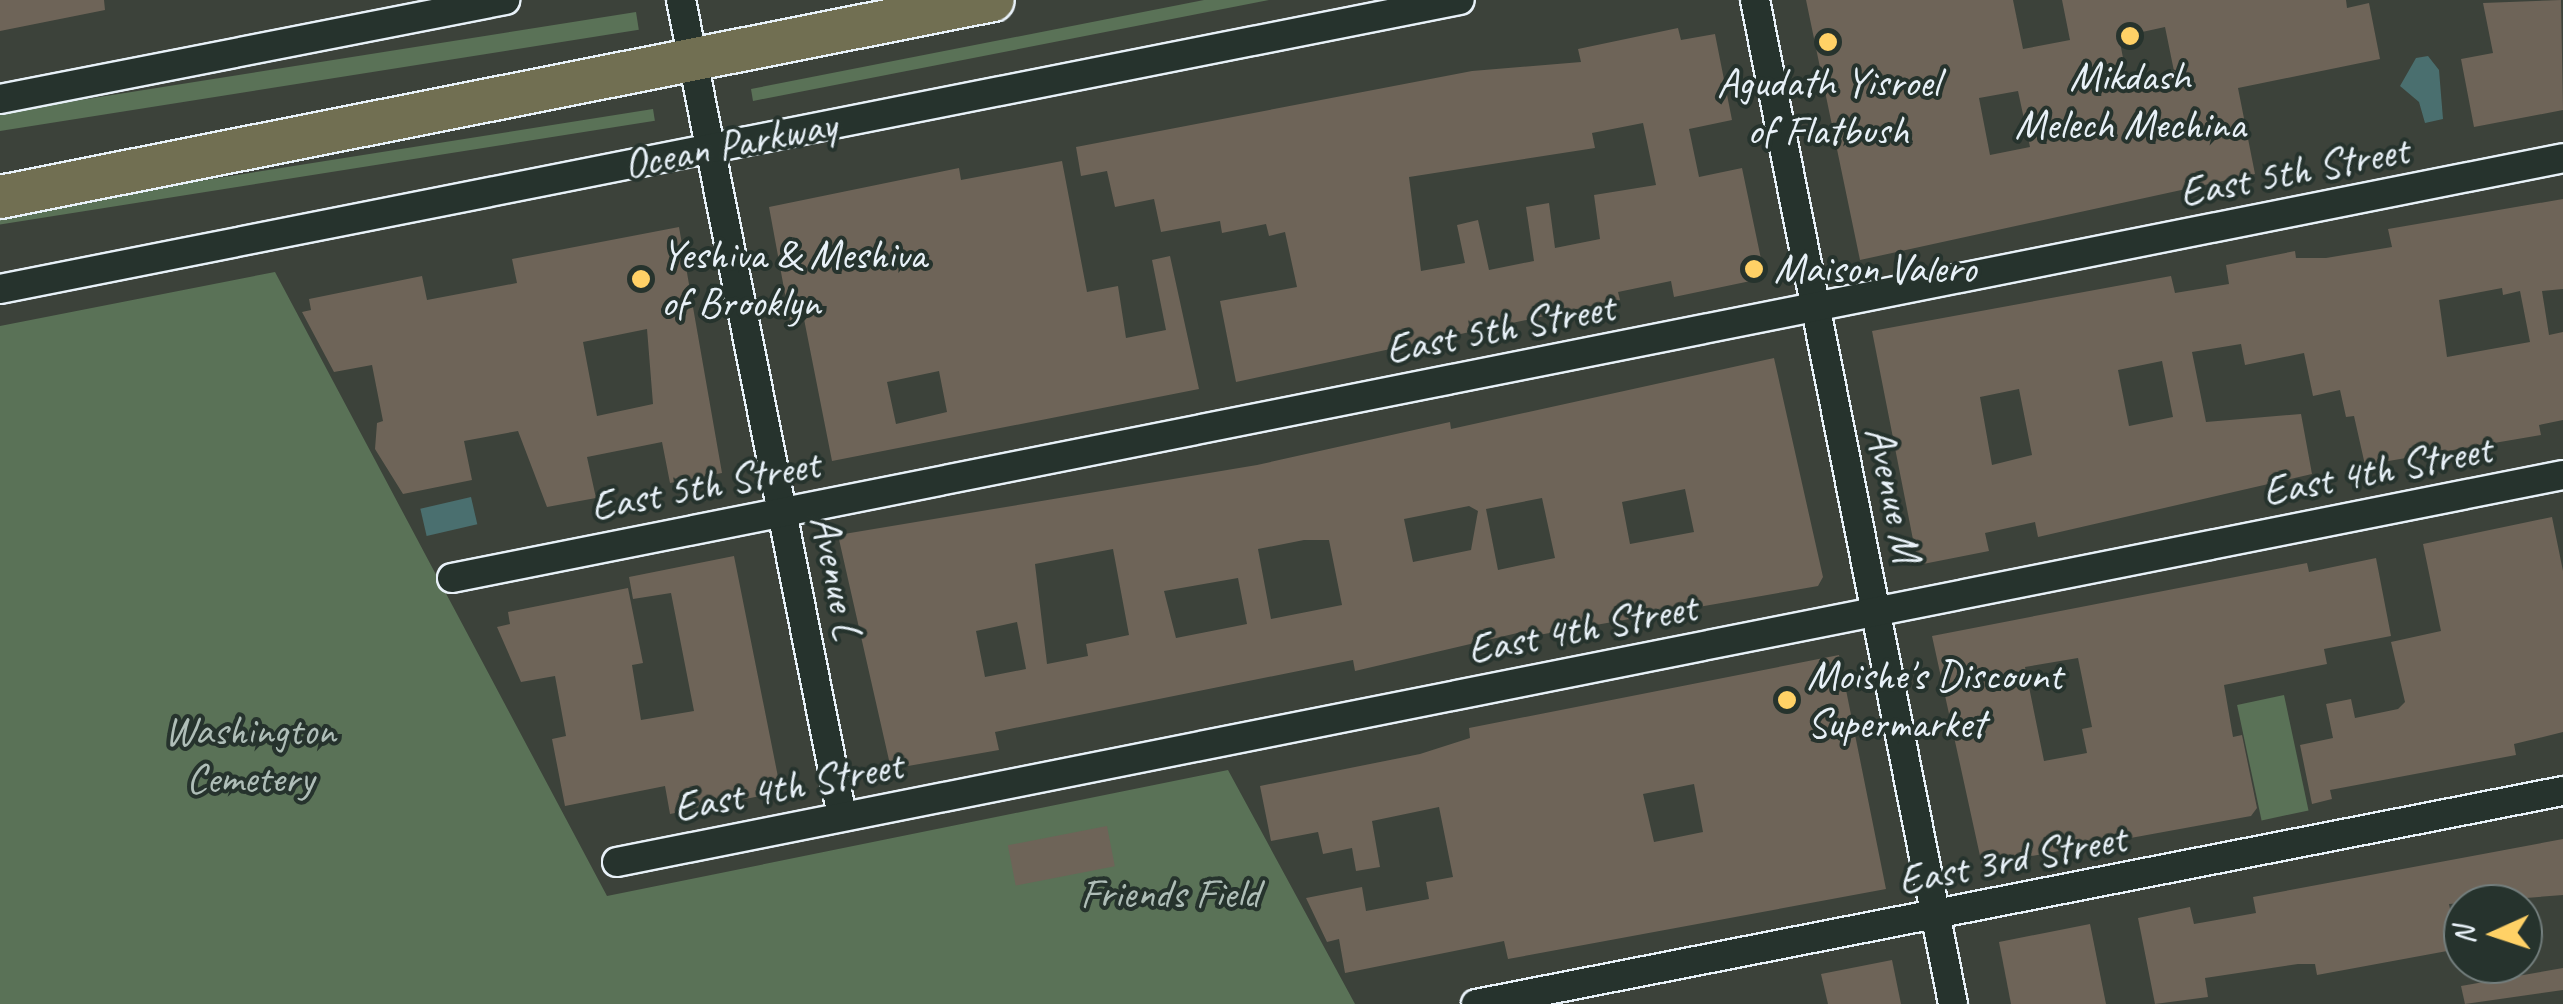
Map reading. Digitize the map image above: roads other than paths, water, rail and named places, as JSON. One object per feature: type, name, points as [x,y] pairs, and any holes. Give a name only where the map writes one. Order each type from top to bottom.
[{"type":"main road","points":[[0,197],[993,0]]},
{"type":"street","points":[[0,99],[505,0]]},
{"type":"street","name":"Avenue L","points":[[681,0],[842,816]]},
{"type":"street","name":"Ocean Parkway","points":[[0,289],[1460,0]]},
{"type":"street","name":"Avenue M","points":[[1755,0],[1953,1004]]},
{"type":"street","name":"East 5th Street","points":[[452,578],[2563,158]]},
{"type":"street","name":"East 4th Street","points":[[618,862],[2563,474]]},
{"type":"street","name":"East 3rd Street","points":[[1476,1004],[2563,792]]},
{"type":"water","points":[[2428,56],[2439,70],[2443,119],[2425,123],[2419,102],[2400,86],[2416,58]]},
{"type":"water","points":[[471,497],[477,524],[427,536],[420,509]]},
{"type":"place","name":"Mikdash Melech Mechina","points":[[2130,36]]},
{"type":"place","name":"Agudath Yisroel of Flatbush","points":[[1828,42]]},
{"type":"place","name":"Maison Valero","points":[[1754,269]]},
{"type":"place","name":"Yeshiva & Meshiva of Brooklyn","points":[[641,279]]},
{"type":"place","name":"Moishe's Discount Supermarket","points":[[1787,700]]},
{"type":"park label","name":"Washington Cemetery","points":[[250,755]]},
{"type":"park label","name":"Friends Field","points":[[1170,894]]}]
